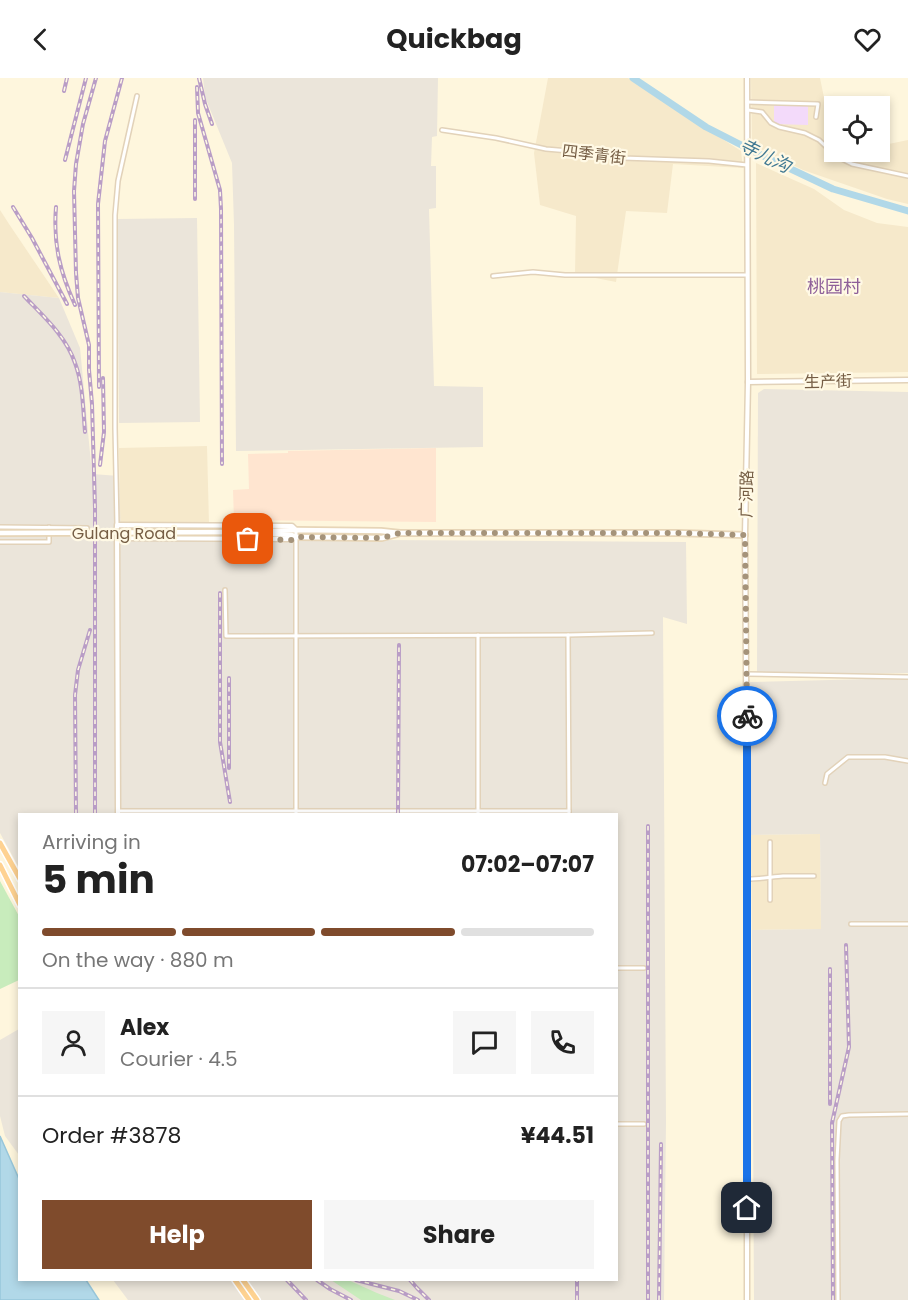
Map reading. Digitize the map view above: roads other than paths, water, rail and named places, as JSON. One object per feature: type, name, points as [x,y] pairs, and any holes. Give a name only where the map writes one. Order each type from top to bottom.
[{"type":"highway","points":[[0,843],[18,875]]},
{"type":"highway","points":[[8,857],[0,863],[18,901]]},
{"type":"highway","points":[[236,1281],[249,1300]]},
{"type":"highway","points":[[244,1281],[257,1300]]},
{"type":"main road","name":"Gulang Road","points":[[0,533],[296,530],[400,533],[745,535]]},
{"type":"main road","name":"Gulang Road","points":[[247,532],[297,537],[382,538],[400,533]]},
{"type":"street","name":"广河路","points":[[747,78],[748,382],[745,535],[748,879],[747,1300]]},
{"type":"street","points":[[137,96],[118,181],[115,215],[118,813],[569,813],[568,635]]},
{"type":"street","points":[[747,102],[811,102],[818,104],[816,117]]},
{"type":"street","points":[[747,110],[762,112],[771,123],[779,127],[805,133],[819,140],[836,156],[852,164],[908,176]]},
{"type":"street","name":"四季青街","points":[[442,130],[496,138],[546,149],[623,158],[709,161],[747,165]]},
{"type":"street","points":[[493,276],[532,272],[565,275],[747,275]]},
{"type":"street","name":"生产街","points":[[748,382],[908,380]]},
{"type":"street","name":"Gulang Road","points":[[117,525],[292,526],[296,530]]},
{"type":"street","points":[[0,527],[87,528]]},
{"type":"street","points":[[0,542],[49,542],[49,527]]},
{"type":"street","points":[[296,530],[296,813]]},
{"type":"street","name":"Gulang Road","points":[[117,538],[292,540],[297,537]]},
{"type":"street","points":[[225,590],[226,636],[652,633]]},
{"type":"street","points":[[478,634],[478,813]]},
{"type":"street","points":[[747,674],[908,677]]},
{"type":"street","points":[[825,783],[827,774],[848,757],[885,757],[908,761]]},
{"type":"street","points":[[770,842],[770,900]]},
{"type":"street","points":[[748,879],[814,876]]},
{"type":"street","points":[[851,924],[908,924]]},
{"type":"street","points":[[618,968],[644,968]]},
{"type":"street","points":[[838,1300],[839,1121],[842,1116],[849,1115],[908,1114]]},
{"type":"street","points":[[618,1124],[644,1124]]},
{"type":"water","points":[[0,1136],[18,1177],[18,1281],[87,1281],[99,1300],[0,1300]]},
{"type":"waterway","name":"寺儿沟","points":[[633,78],[706,127],[755,152],[833,189],[908,211]]},
{"type":"railway","points":[[64,91],[67,78]]},
{"type":"railway","points":[[65,160],[86,78]]},
{"type":"railway","points":[[95,813],[95,508],[92,404],[89,345],[78,298],[74,191],[83,124],[96,78]]},
{"type":"railway","points":[[99,387],[98,204],[105,141],[122,78]]},
{"type":"railway","points":[[199,78],[212,124]]},
{"type":"railway","points":[[197,87],[198,113],[220,190],[222,464]]},
{"type":"railway","points":[[195,120],[195,199]]},
{"type":"railway","points":[[13,207],[67,304]]},
{"type":"railway","points":[[56,207],[59,258],[75,305]]},
{"type":"railway","points":[[24,296],[53,327],[71,353],[80,379],[85,432]]},
{"type":"railway","points":[[100,465],[104,432],[103,378]]},
{"type":"railway","points":[[220,593],[220,742],[230,802]]},
{"type":"railway","points":[[76,813],[75,695],[78,670],[90,630]]},
{"type":"railway","points":[[398,813],[399,645]]},
{"type":"railway","points":[[229,678],[229,768]]},
{"type":"railway","points":[[648,826],[648,1300]]},
{"type":"railway","points":[[833,1300],[832,1123],[849,1047],[846,945]]},
{"type":"railway","points":[[830,969],[830,1104]]},
{"type":"railway","points":[[659,1300],[661,1144]]},
{"type":"railway","points":[[288,1281],[306,1300]]},
{"type":"railway","points":[[318,1281],[351,1300]]},
{"type":"railway","points":[[360,1281],[399,1291],[418,1300]]},
{"type":"railway","points":[[411,1281],[429,1300]]},
{"type":"railway","points":[[577,1281],[577,1300]]},
{"type":"district","name":"桃园村","points":[[834,287]]}]
